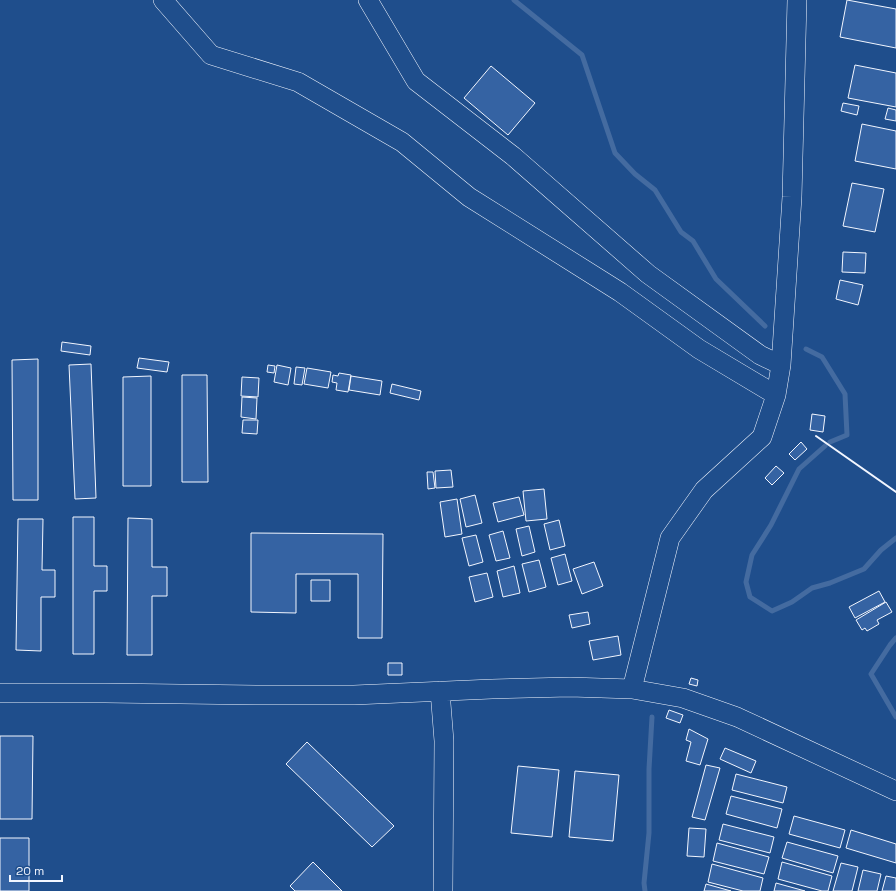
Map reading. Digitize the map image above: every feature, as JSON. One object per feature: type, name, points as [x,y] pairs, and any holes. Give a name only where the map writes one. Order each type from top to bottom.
[{"type":"street","points":[[163,0],[211,55],[298,82],[402,142],[468,197],[620,292],[699,349],[776,395]]},
{"type":"street","points":[[368,0],[416,81],[513,156],[648,274],[760,355],[780,366]]},
{"type":"street","points":[[632,689],[670,538],[704,490],[762,437],[776,395],[780,366],[792,197],[797,0]]},
{"type":"street","points":[[0,693],[354,695],[570,687],[632,689],[684,698],[737,717],[896,791]]},
{"type":"street","points":[[440,691],[444,741],[443,891]]},
{"type":"building","points":[[847,0],[896,9],[896,48],[840,37]]},
{"type":"building","points":[[855,65],[896,73],[896,107],[848,98]]},
{"type":"building","points":[[491,66],[535,103],[508,135],[464,98]]},
{"type":"building","points":[[843,103],[859,106],[857,115],[841,111]]},
{"type":"building","points":[[888,108],[896,110],[896,121],[885,119]]},
{"type":"building","points":[[862,124],[896,131],[896,169],[855,161]]},
{"type":"building","points":[[852,183],[884,189],[875,232],[843,226]]},
{"type":"building","points":[[843,252],[866,253],[865,273],[842,272]]},
{"type":"building","points":[[840,280],[863,285],[858,305],[836,299]]},
{"type":"building","points":[[62,342],[91,346],[90,355],[61,351]]},
{"type":"building","points":[[139,358],[169,362],[167,372],[137,368]]},
{"type":"building","points":[[38,359],[38,500],[13,500],[12,360]]},
{"type":"building","points":[[91,364],[96,498],[75,499],[69,365]]},
{"type":"building","points":[[268,365],[275,366],[274,373],[267,372]]},
{"type":"building","points":[[277,365],[291,368],[288,385],[274,382]]},
{"type":"building","points":[[296,367],[305,368],[302,385],[294,384]]},
{"type":"building","points":[[307,368],[331,372],[328,388],[304,384]]},
{"type":"building","points":[[339,373],[351,375],[348,392],[336,390],[337,383],[332,382],[333,375],[338,376]]},
{"type":"building","points":[[182,375],[207,375],[208,482],[182,482]]},
{"type":"building","points":[[151,376],[151,486],[123,486],[123,377]]},
{"type":"building","points":[[351,376],[382,381],[380,395],[349,390]]},
{"type":"building","points":[[242,377],[259,378],[258,397],[241,396]]},
{"type":"building","points":[[392,384],[421,391],[419,400],[390,393]]},
{"type":"building","points":[[242,397],[257,398],[256,419],[241,417]]},
{"type":"building","points":[[812,414],[825,416],[823,432],[810,430]]},
{"type":"building","points":[[243,420],[258,420],[257,434],[242,433]]},
{"type":"building","points":[[801,442],[807,449],[795,460],[789,454]]},
{"type":"building","points":[[776,466],[784,473],[772,485],[765,478]]},
{"type":"building","points":[[451,470],[453,487],[436,488],[435,471]]},
{"type":"building","points":[[427,472],[433,472],[435,488],[428,489]]},
{"type":"building","points":[[544,489],[547,519],[526,521],[523,491]]},
{"type":"building","points":[[475,495],[482,523],[466,527],[460,499]]},
{"type":"building","points":[[519,497],[524,515],[498,522],[493,503]]},
{"type":"building","points":[[457,499],[462,534],[445,537],[440,502]]},
{"type":"building","points":[[73,517],[94,517],[94,566],[107,566],[107,591],[94,591],[94,654],[73,654]]},
{"type":"building","points":[[128,518],[152,519],[152,567],[167,567],[167,596],[152,596],[152,655],[127,655]]},
{"type":"building","points":[[18,519],[43,519],[42,570],[55,570],[55,597],[41,597],[41,651],[16,650]]},
{"type":"building","points":[[559,520],[565,546],[550,550],[544,524]]},
{"type":"building","points":[[529,526],[535,552],[522,556],[516,529]]},
{"type":"building","points":[[503,531],[510,558],[496,561],[489,535]]},
{"type":"building","points":[[251,533],[383,534],[382,638],[358,638],[358,574],[296,574],[296,613],[251,612]]},
{"type":"building","points":[[476,535],[483,562],[469,566],[462,538]]},
{"type":"building","points":[[565,554],[572,581],[558,585],[551,558]]},
{"type":"building","points":[[539,560],[546,587],[529,592],[522,564]]},
{"type":"building","points":[[594,562],[603,586],[582,594],[573,569]]},
{"type":"building","points":[[514,566],[520,593],[503,597],[497,571]]},
{"type":"building","points":[[487,573],[493,597],[475,602],[469,577]]},
{"type":"building","points":[[311,580],[330,580],[330,601],[311,601]]},
{"type":"building","points":[[879,591],[885,602],[855,618],[849,607]]},
{"type":"building","points":[[886,602],[892,612],[877,620],[879,624],[867,631],[865,628],[862,630],[856,620]]},
{"type":"building","points":[[588,612],[590,624],[572,628],[569,615]]},
{"type":"building","points":[[618,636],[621,655],[593,660],[589,641]]},
{"type":"building","points":[[388,663],[402,663],[402,675],[388,675]]},
{"type":"building","points":[[691,678],[698,680],[697,686],[689,684]]},
{"type":"building","points":[[669,710],[683,715],[680,723],[666,718]]},
{"type":"building","points":[[689,729],[708,739],[700,765],[686,761],[691,742],[686,740]]},
{"type":"building","points":[[0,736],[33,736],[32,819],[0,819]]},
{"type":"building","points":[[307,742],[394,826],[372,847],[286,764]]},
{"type":"building","points":[[725,748],[756,761],[751,773],[720,759]]},
{"type":"building","points":[[706,765],[720,768],[705,820],[692,817]]},
{"type":"building","points":[[518,766],[559,770],[552,837],[511,833]]},
{"type":"building","points":[[575,771],[619,775],[613,841],[569,837]]},
{"type":"building","points":[[736,774],[787,787],[783,803],[732,790]]},
{"type":"building","points":[[731,796],[782,809],[777,828],[726,814]]},
{"type":"building","points":[[794,816],[845,830],[840,848],[789,834]]},
{"type":"building","points":[[723,824],[774,837],[770,853],[719,840]]},
{"type":"building","points":[[689,828],[706,829],[704,857],[687,856]]},
{"type":"building","points":[[851,830],[896,844],[896,863],[846,848]]},
{"type":"building","points":[[0,838],[29,838],[29,891],[0,891]]},
{"type":"building","points":[[787,842],[838,856],[833,873],[782,858]]},
{"type":"building","points":[[717,843],[769,857],[764,874],[713,861]]},
{"type":"building","points":[[313,862],[342,891],[295,891],[290,886]]},
{"type":"building","points":[[782,862],[832,876],[828,891],[822,891],[778,879]]},
{"type":"building","points":[[841,863],[858,867],[852,891],[833,891]]},
{"type":"building","points":[[712,864],[763,878],[760,891],[743,891],[708,882]]},
{"type":"building","points":[[863,870],[881,874],[877,891],[858,891]]},
{"type":"building","points":[[886,876],[896,878],[896,891],[882,891]]},
{"type":"building","points":[[776,883],[805,891],[774,891]]},
{"type":"building","points":[[706,884],[731,891],[704,891]]},
{"type":"waterway","points":[[514,0],[582,55],[615,153],[635,174],[655,190],[681,232],[693,241],[716,279],[765,326]]},
{"type":"waterway","points":[[806,349],[822,357],[845,394],[847,435],[830,442]]},
{"type":"waterway","points":[[825,446],[799,469],[771,525],[752,555],[746,582],[750,597],[772,611],[792,602],[812,588],[830,583],[864,569],[881,550],[896,538]]},
{"type":"waterway","points":[[896,638],[871,674],[896,717]]},
{"type":"waterway","points":[[645,891],[644,883],[649,833],[649,769],[652,717]]},
{"type":"wall","points":[[816,436],[896,492]]}]
